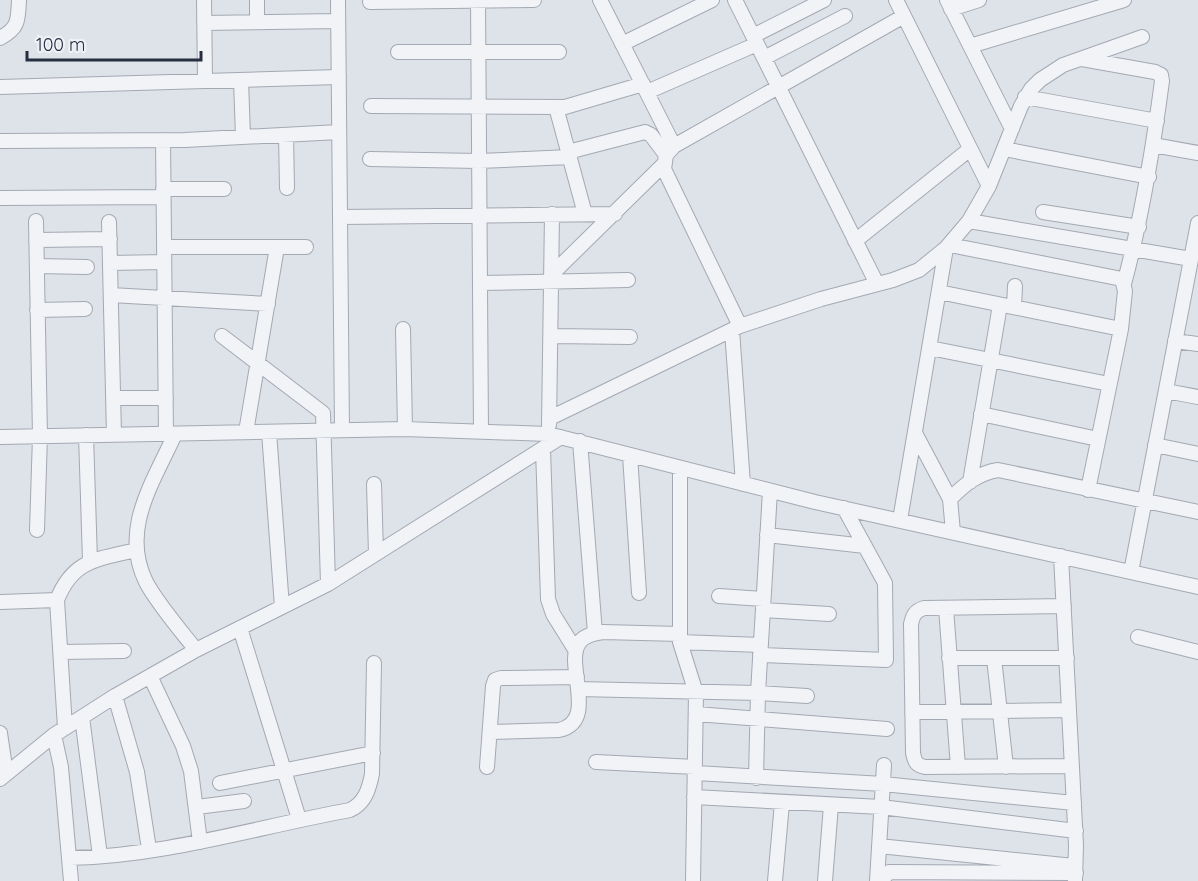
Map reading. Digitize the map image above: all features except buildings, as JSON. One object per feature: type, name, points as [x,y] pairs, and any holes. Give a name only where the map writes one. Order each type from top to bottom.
[{"type":"street","points":[[0,38],[12,31],[16,25],[19,0]]},
{"type":"street","points":[[204,0],[205,80]]},
{"type":"street","points":[[257,0],[257,22]]},
{"type":"street","points":[[338,0],[342,430]]},
{"type":"street","points":[[478,0],[481,430]]},
{"type":"street","points":[[370,2],[534,0]]},
{"type":"street","points":[[600,0],[645,88],[668,155],[664,169],[736,328],[743,484]]},
{"type":"street","points":[[622,44],[712,0]]},
{"type":"street","points":[[735,0],[877,284]]},
{"type":"street","points":[[371,106],[565,107],[645,88],[755,40],[804,4],[824,0]]},
{"type":"street","points":[[896,0],[989,186]]},
{"type":"street","points":[[979,0],[949,5],[1012,129]]},
{"type":"street","points":[[970,46],[1124,0]]},
{"type":"street","points":[[764,58],[845,16]]},
{"type":"street","points":[[552,277],[615,214],[668,155],[778,87],[904,16]]},
{"type":"street","points":[[204,23],[338,21]]},
{"type":"street","points":[[550,418],[736,328],[821,299],[893,280],[919,270],[948,246],[969,221],[989,186],[1025,97],[1040,80],[1063,65],[1142,37]]},
{"type":"street","points":[[398,52],[559,52]]},
{"type":"street","points":[[1080,59],[1161,75],[1149,177],[1134,250],[1124,284]]},
{"type":"street","points":[[0,87],[339,77]]},
{"type":"street","points":[[241,80],[243,137]]},
{"type":"street","points":[[1025,97],[1156,121]]},
{"type":"street","points":[[556,107],[585,214]]},
{"type":"street","points":[[0,141],[162,140],[339,132]]},
{"type":"street","points":[[370,159],[479,161],[569,154],[645,132],[651,135],[668,155]]},
{"type":"street","points":[[286,135],[287,188]]},
{"type":"street","points":[[162,140],[166,398],[171,434],[141,509],[135,543],[139,564],[147,584],[196,650]]},
{"type":"street","points":[[1153,145],[1198,153]]},
{"type":"street","points":[[855,241],[970,149]]},
{"type":"street","points":[[1004,149],[1149,177]]},
{"type":"street","points":[[0,198],[224,189]]},
{"type":"street","points":[[1043,212],[1139,227]]},
{"type":"street","points":[[552,214],[550,418],[555,436]]},
{"type":"street","points":[[340,217],[615,214]]},
{"type":"street","points":[[36,221],[40,436],[37,530]]},
{"type":"street","points":[[969,221],[1191,259]]},
{"type":"street","points":[[109,222],[114,435]]},
{"type":"street","points":[[1131,572],[1175,341],[1192,286],[1191,259],[1198,223]]},
{"type":"street","points":[[36,240],[110,239]]},
{"type":"street","points":[[948,246],[1117,276],[1122,279],[1125,291],[1121,329],[1088,490]]},
{"type":"street","points":[[900,520],[948,246]]},
{"type":"street","points":[[164,247],[306,247]]},
{"type":"street","points":[[246,432],[277,247]]},
{"type":"street","points":[[110,263],[164,262]]},
{"type":"street","points":[[37,266],[87,267]]},
{"type":"street","points":[[480,283],[552,277],[628,280]]},
{"type":"street","points":[[969,482],[990,359],[1014,286]]},
{"type":"street","points":[[939,292],[1121,329]]},
{"type":"street","points":[[111,295],[268,304]]},
{"type":"street","points":[[37,310],[85,309]]},
{"type":"street","points":[[403,329],[405,429]]},
{"type":"street","points":[[222,336],[323,413],[328,584]]},
{"type":"street","points":[[552,336],[630,337]]},
{"type":"street","points":[[1175,341],[1198,344]]},
{"type":"street","points":[[930,348],[1109,384]]},
{"type":"street","points":[[1166,391],[1198,397]]},
{"type":"street","points":[[113,398],[166,398]]},
{"type":"street","points":[[981,414],[1098,439]]},
{"type":"street","points":[[0,437],[405,429],[481,430],[555,436],[770,491],[1198,587]]},
{"type":"street","points":[[269,432],[282,607]]},
{"type":"street","points":[[915,433],[950,499],[953,532]]},
{"type":"street","points":[[86,435],[90,561]]},
{"type":"street","points":[[3,776],[60,731],[115,696],[196,650],[328,584],[543,449],[555,436]]},
{"type":"street","points":[[580,441],[595,633]]},
{"type":"street","points":[[1155,445],[1198,454]]},
{"type":"street","points":[[543,449],[548,599],[553,614],[576,651]]},
{"type":"street","points":[[630,455],[639,593]]},
{"type":"street","points":[[680,469],[680,638],[696,693],[693,881]]},
{"type":"street","points":[[950,499],[983,473],[998,470],[1198,512]]},
{"type":"street","points":[[374,484],[376,554]]},
{"type":"street","points":[[756,778],[760,650],[770,491]]},
{"type":"street","points":[[490,732],[559,730],[574,724],[578,711],[576,651],[579,642],[595,633],[680,638],[760,650],[886,660],[885,583],[844,508]]},
{"type":"street","points":[[768,535],[865,546]]},
{"type":"street","points":[[71,881],[61,767],[61,652],[57,600],[61,589],[78,568],[90,561],[136,550]]},
{"type":"street","points":[[1062,556],[1076,831],[1076,873]]},
{"type":"street","points":[[718,596],[829,614]]},
{"type":"street","points":[[0,602],[57,600]]},
{"type":"street","points":[[1064,606],[924,608],[917,610],[913,616],[912,753],[915,762],[925,767],[1072,766]]},
{"type":"street","points":[[946,608],[957,767]]},
{"type":"street","points":[[240,628],[299,819]]},
{"type":"street","points":[[1138,637],[1198,652]]},
{"type":"street","points":[[61,652],[124,651]]},
{"type":"street","points":[[950,658],[1067,658]]},
{"type":"street","points":[[994,658],[1006,767]]},
{"type":"street","points":[[70,858],[200,842],[299,819],[350,810],[358,806],[364,800],[372,774],[374,663]]},
{"type":"street","points":[[150,676],[183,746],[191,771],[200,842]]},
{"type":"street","points":[[487,768],[493,686],[495,680],[501,678],[696,693],[807,696]]},
{"type":"street","points":[[115,696],[137,772],[149,849]]},
{"type":"street","points":[[912,712],[1069,710]]},
{"type":"street","points":[[696,714],[887,729]]},
{"type":"street","points":[[82,717],[100,856]]},
{"type":"street","points":[[0,733],[3,776]]},
{"type":"street","points":[[220,783],[373,753]]},
{"type":"street","points":[[596,762],[695,770],[756,778],[883,784],[1074,803]]},
{"type":"street","points":[[879,881],[884,765]]},
{"type":"street","points":[[694,797],[881,807],[1076,831]]},
{"type":"street","points":[[196,807],[244,801]]},
{"type":"street","points":[[775,881],[782,803]]},
{"type":"street","points":[[825,881],[831,805]]},
{"type":"street","points":[[879,846],[1076,873]]},
{"type":"street","points":[[879,881],[889,872],[1076,873]]}]
